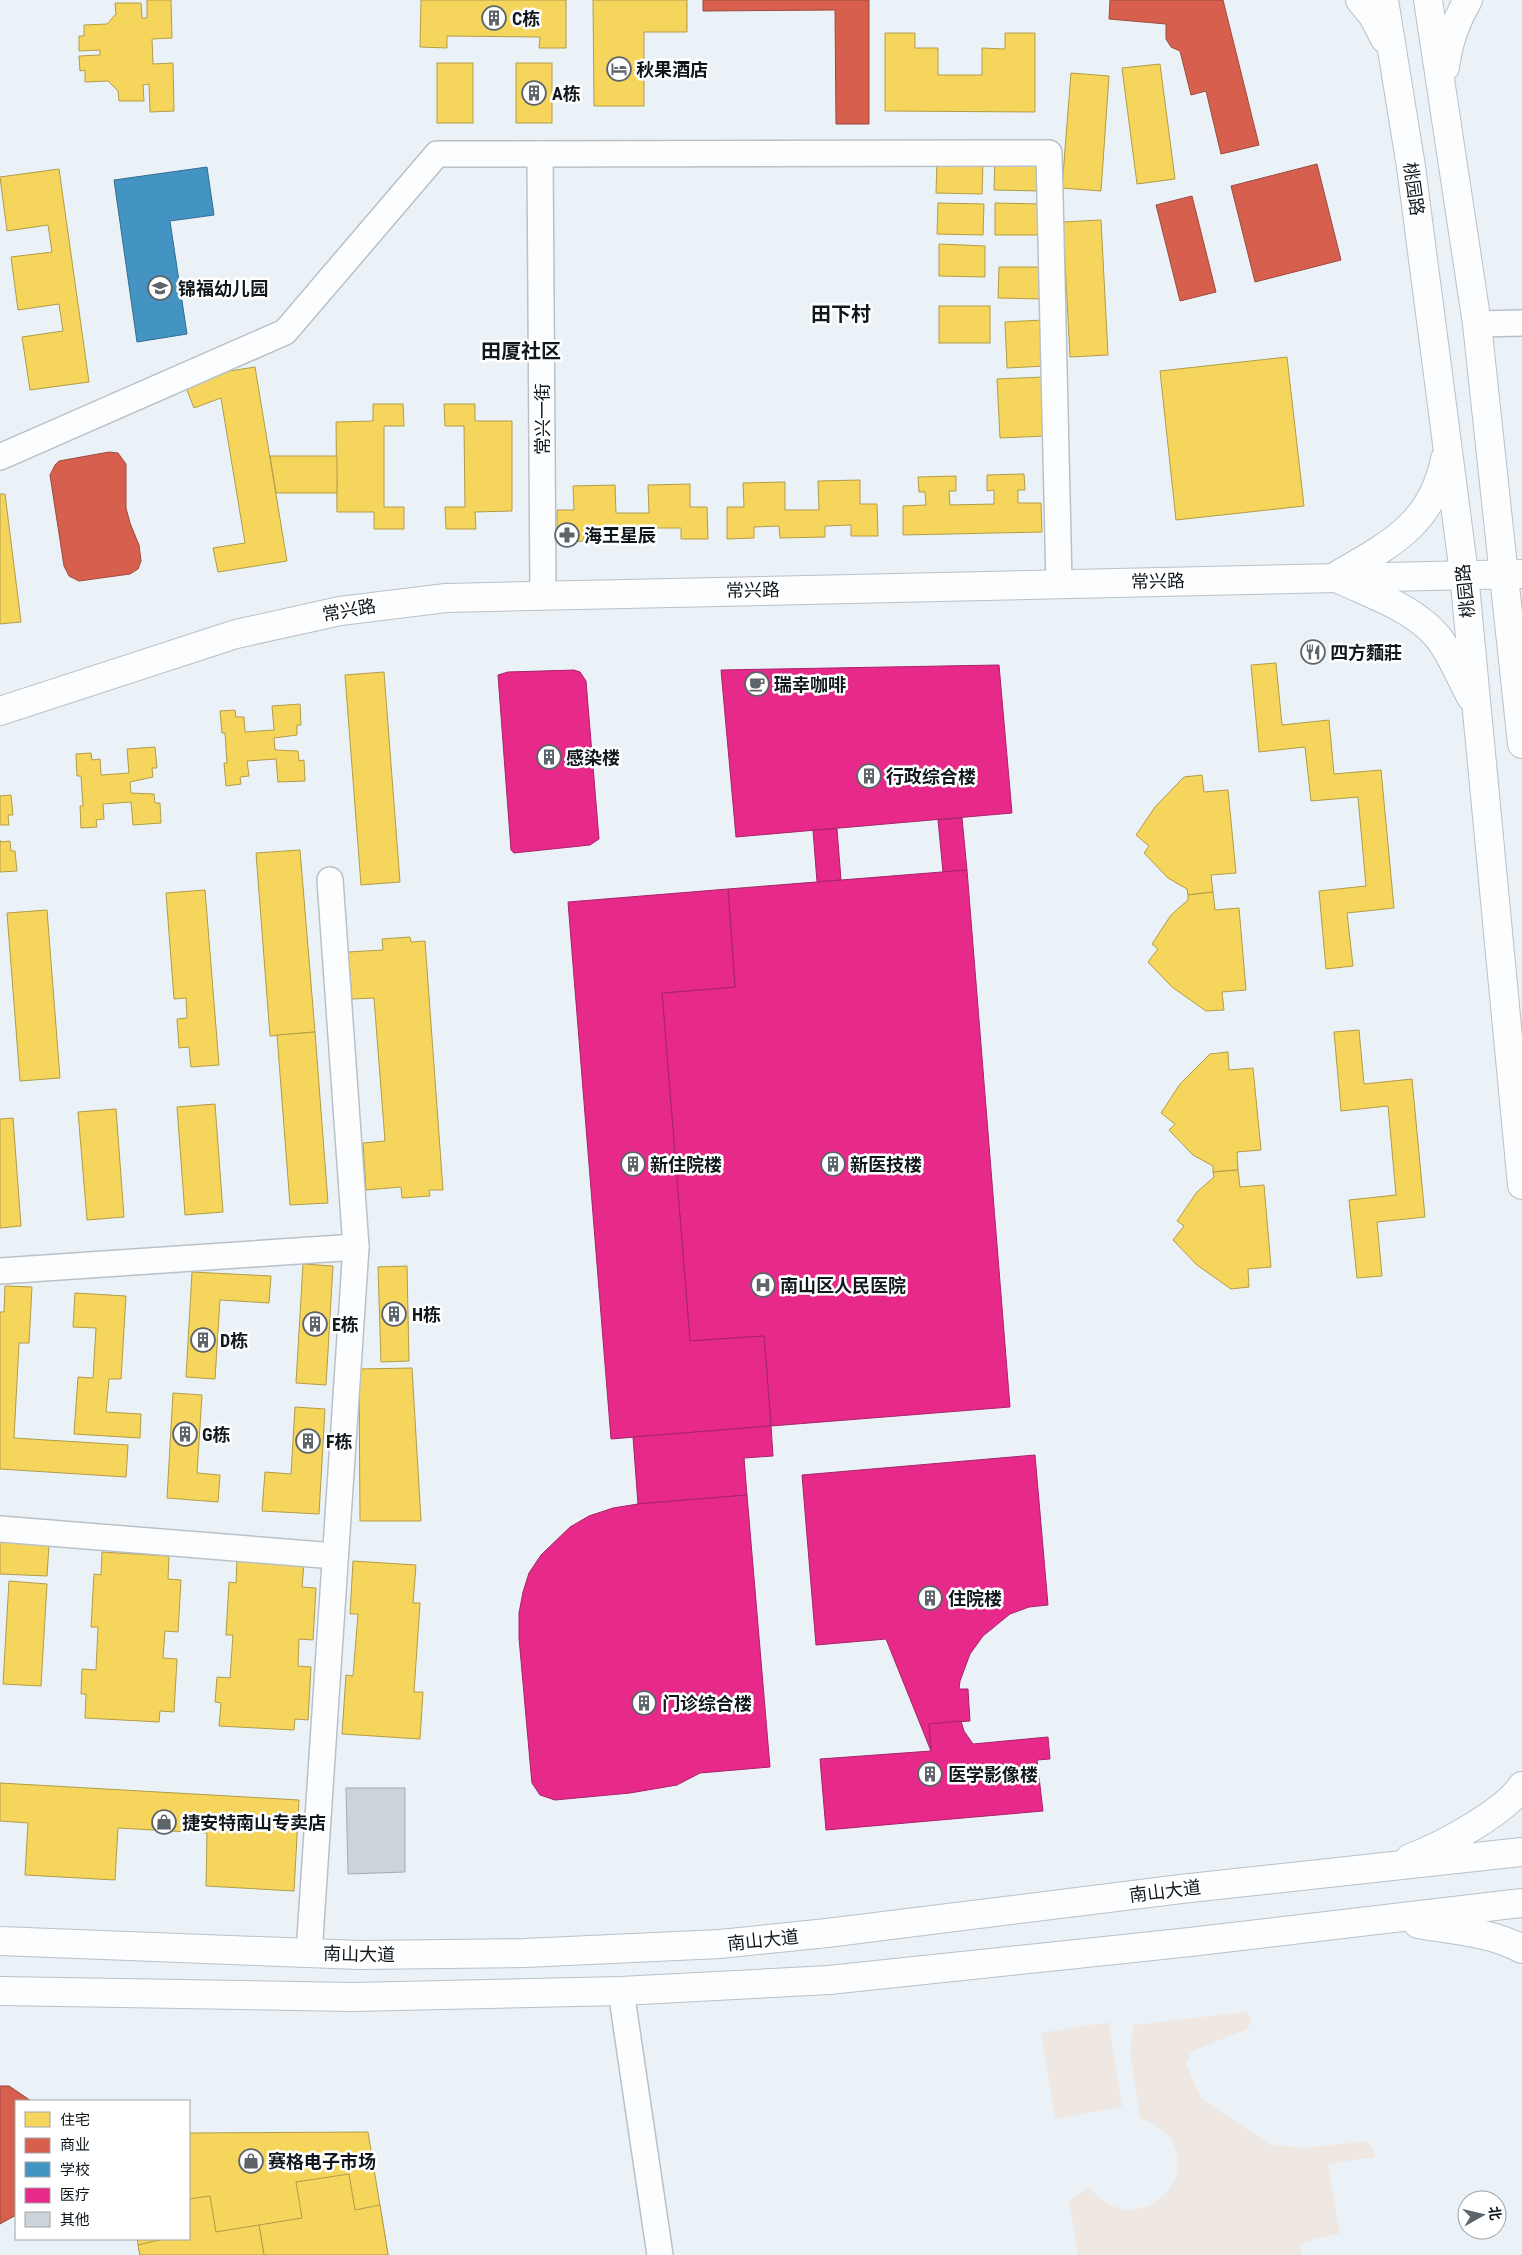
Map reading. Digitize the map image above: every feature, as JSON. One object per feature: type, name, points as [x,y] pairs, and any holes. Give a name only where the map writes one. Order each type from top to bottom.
[{"type":"main road","points":[[1360,0],[1373,16],[1387,43],[1396,71]]},
{"type":"main road","name":"桃园路","points":[[1384,0],[1396,71],[1464,574],[1522,1185]]},
{"type":"main road","points":[[1428,0],[1514,574],[1522,744]]},
{"type":"main road","points":[[1443,96],[1448,46],[1456,18],[1468,0]]},
{"type":"main road","points":[[1335,577],[1394,542],[1419,519],[1436,490],[1442,474],[1447,440]]},
{"type":"main road","name":"常兴路","points":[[0,711],[185,650],[288,621],[393,603],[446,598],[543,594],[1514,574]]},
{"type":"main road","points":[[1335,577],[1413,614],[1425,624],[1446,649],[1477,709]]},
{"type":"main road","points":[[1378,1869],[1422,1853],[1461,1834],[1496,1810],[1522,1786]]},
{"type":"main road","name":"南山大道","points":[[0,1941],[309,1953],[433,1955],[525,1954],[720,1944],[827,1933],[1181,1889],[1522,1852]]},
{"type":"main road","points":[[0,1991],[352,1997],[621,1991],[829,1980],[1522,1903]]},
{"type":"main road","points":[[1384,1919],[1482,1934],[1511,1943],[1522,1949]]},
{"type":"street","points":[[0,457],[285,332],[437,154],[1049,153],[1059,583]]},
{"type":"street","name":"常兴一街","points":[[540,154],[543,594]]},
{"type":"street","points":[[1477,324],[1522,323]]},
{"type":"street","points":[[309,1953],[356,1247],[330,880]]},
{"type":"street","points":[[0,1271],[356,1247]]},
{"type":"street","points":[[0,1528],[335,1556]]},
{"type":"street","points":[[621,1991],[660,2255]]},
{"type":"shaded area","points":[[1245,2012],[1252,2019],[1248,2029],[1192,2051],[1186,2065],[1202,2099],[1271,2145],[1304,2148],[1367,2141],[1374,2149],[1375,2157],[1328,2164],[1340,2233],[1300,2243],[1302,2255],[1078,2255],[1069,2201],[1089,2187],[1110,2205],[1132,2210],[1152,2204],[1168,2190],[1177,2172],[1177,2152],[1165,2133],[1140,2118],[1130,2051],[1133,2025]]},
{"type":"shaded area","points":[[1109,2022],[1122,2107],[1055,2119],[1041,2033]]},
{"type":"building: 住宅","points":[[147,0],[171,0],[172,38],[152,39],[153,64],[173,63],[174,111],[150,112],[149,84],[143,85],[144,101],[119,101],[118,91],[108,81],[85,82],[85,70],[80,71],[79,56],[100,55],[100,50],[79,51],[79,36],[84,36],[84,25],[107,24],[116,14],[115,3],[141,3],[142,18],[147,18]]},
{"type":"building: 住宅","name":"C栋","points":[[421,0],[566,0],[566,48],[539,48],[540,37],[447,36],[447,48],[420,47]]},
{"type":"building: 住宅","name":"秋果酒店","points":[[593,0],[687,0],[687,32],[644,32],[644,106],[594,106]]},
{"type":"building: 住宅","points":[[885,33],[915,33],[915,48],[938,48],[938,75],[982,75],[982,48],[1005,49],[1005,33],[1035,33],[1035,112],[885,111]]},
{"type":"building: 住宅","points":[[437,63],[473,63],[473,123],[437,123]]},
{"type":"building: 住宅","name":"A栋","points":[[516,63],[552,63],[552,123],[516,123]]},
{"type":"building: 住宅","points":[[1160,64],[1175,179],[1137,184],[1122,68]]},
{"type":"building: 住宅","points":[[1071,73],[1109,76],[1101,191],[1062,188]]},
{"type":"building: 住宅","points":[[995,159],[1041,160],[1040,191],[994,190]]},
{"type":"building: 住宅","points":[[937,161],[983,162],[982,194],[936,193]]},
{"type":"building: 住宅","points":[[59,169],[89,382],[30,390],[22,337],[63,331],[59,304],[18,310],[11,257],[52,252],[48,225],[7,231],[0,177]]},
{"type":"building: 住宅","points":[[938,203],[984,204],[983,235],[937,234]]},
{"type":"building: 住宅","points":[[995,203],[1041,204],[1041,235],[995,235]]},
{"type":"building: 住宅","points":[[1101,220],[1108,355],[1070,357],[1063,222]]},
{"type":"building: 住宅","points":[[939,244],[985,246],[985,277],[939,276]]},
{"type":"building: 住宅","points":[[999,267],[1045,267],[1044,299],[998,298]]},
{"type":"building: 住宅","points":[[939,306],[990,306],[990,343],[939,343]]},
{"type":"building: 住宅","points":[[1043,320],[1046,366],[1007,368],[1005,322]]},
{"type":"building: 住宅","points":[[1287,357],[1304,506],[1176,520],[1160,371]]},
{"type":"building: 住宅","points":[[255,367],[287,561],[218,572],[213,548],[245,543],[221,398],[194,408],[185,385],[217,373]]},
{"type":"building: 住宅","points":[[1043,377],[1046,436],[1000,438],[997,379]]},
{"type":"building: 住宅","points":[[373,404],[403,404],[404,426],[384,426],[384,507],[404,507],[404,529],[374,529],[374,512],[337,512],[336,422],[373,421]]},
{"type":"building: 住宅","points":[[444,404],[475,404],[475,421],[512,421],[512,511],[475,512],[476,529],[446,529],[445,507],[465,507],[464,426],[445,426]]},
{"type":"building: 住宅","points":[[270,456],[337,456],[337,493],[276,493]]},
{"type":"building: 住宅","points":[[1024,474],[1025,490],[1018,490],[1018,503],[1041,503],[1042,532],[903,535],[903,506],[926,505],[925,492],[919,492],[918,477],[956,476],[956,491],[949,491],[950,505],[994,504],[994,490],[987,491],[987,475]]},
{"type":"building: 住宅","points":[[860,480],[860,504],[877,504],[878,536],[851,536],[851,525],[825,526],[825,537],[780,538],[779,526],[754,527],[754,538],[727,539],[727,507],[744,507],[743,483],[785,482],[785,510],[819,510],[818,481]]},
{"type":"building: 住宅","points":[[690,484],[690,507],[707,507],[708,539],[681,539],[681,528],[655,528],[655,540],[610,541],[610,530],[584,530],[584,541],[557,542],[557,510],[574,510],[573,486],[615,485],[616,513],[649,513],[648,485]]},
{"type":"building: 住宅","points":[[0,494],[5,494],[21,622],[0,624]]},
{"type":"building: 住宅","points":[[1276,663],[1282,725],[1329,720],[1334,774],[1381,770],[1394,908],[1347,913],[1353,966],[1326,969],[1319,891],[1366,886],[1358,797],[1311,801],[1305,747],[1259,752],[1251,665]]},
{"type":"building: 住宅","points":[[384,672],[400,882],[361,885],[345,675]]},
{"type":"building: 住宅","points":[[300,704],[301,725],[297,725],[297,735],[274,738],[275,750],[298,751],[299,761],[304,760],[305,781],[278,782],[276,759],[247,761],[249,776],[240,777],[241,784],[226,786],[224,763],[227,763],[225,733],[222,733],[220,711],[235,710],[236,717],[244,717],[245,732],[274,730],[272,706]]},
{"type":"building: 住宅","points":[[155,747],[157,768],[152,768],[153,777],[130,782],[131,793],[154,794],[155,803],[160,803],[161,823],[133,825],[131,802],[103,804],[104,819],[96,820],[97,827],[81,828],[80,806],[83,806],[81,776],[77,776],[76,754],[91,753],[92,760],[100,759],[101,775],[129,773],[127,749]]},
{"type":"building: 住宅","points":[[1202,775],[1204,792],[1228,790],[1236,873],[1211,875],[1213,892],[1188,895],[1187,889],[1168,878],[1144,853],[1149,846],[1136,835],[1155,807],[1184,777]]},
{"type":"building: 住宅","points":[[11,795],[13,815],[8,815],[9,825],[0,825],[0,796]]},
{"type":"building: 住宅","points":[[10,841],[11,851],[15,851],[17,871],[0,872],[0,842]]},
{"type":"building: 住宅","points":[[300,850],[315,1032],[270,1036],[256,853]]},
{"type":"building: 住宅","points":[[205,890],[219,1065],[191,1067],[189,1047],[179,1048],[177,1019],[187,1018],[186,998],[174,999],[166,893]]},
{"type":"building: 住宅","points":[[1213,892],[1215,910],[1239,908],[1246,990],[1222,992],[1224,1010],[1206,1011],[1172,987],[1148,962],[1158,949],[1152,944],[1171,915],[1188,900],[1188,895]]},
{"type":"building: 住宅","points":[[47,910],[60,1078],[20,1081],[7,913]]},
{"type":"building: 住宅","points":[[410,937],[411,942],[425,941],[443,1190],[429,1190],[430,1196],[402,1198],[401,1187],[366,1190],[363,1143],[385,1141],[374,998],[352,999],[348,952],[383,950],[382,939]]},
{"type":"building: 住宅","points":[[1359,1030],[1364,1084],[1412,1079],[1425,1217],[1377,1222],[1382,1276],[1357,1278],[1349,1200],[1396,1195],[1388,1106],[1341,1111],[1334,1032]]},
{"type":"building: 住宅","points":[[315,1032],[328,1203],[290,1205],[277,1035]]},
{"type":"building: 住宅","points":[[1228,1052],[1229,1070],[1253,1068],[1261,1150],[1237,1152],[1238,1170],[1213,1172],[1213,1166],[1193,1155],[1169,1130],[1175,1124],[1161,1113],[1180,1084],[1210,1054]]},
{"type":"building: 住宅","points":[[215,1104],[223,1212],[185,1215],[177,1107]]},
{"type":"building: 住宅","points":[[116,1109],[124,1217],[87,1220],[78,1112]]},
{"type":"building: 住宅","points":[[13,1118],[21,1226],[0,1228],[0,1119]]},
{"type":"building: 住宅","points":[[1238,1170],[1240,1187],[1264,1185],[1271,1267],[1248,1269],[1249,1287],[1231,1289],[1197,1265],[1173,1240],[1184,1226],[1177,1221],[1197,1192],[1214,1177],[1213,1172]]},
{"type":"building: 住宅","name":"E栋","points":[[303,1264],[333,1266],[326,1385],[296,1383]]},
{"type":"building: 住宅","name":"H栋","points":[[407,1266],[409,1361],[381,1362],[378,1267]]},
{"type":"building: 住宅","name":"D栋","points":[[192,1272],[271,1276],[269,1303],[220,1300],[215,1379],[186,1377]]},
{"type":"building: 住宅","points":[[5,1286],[32,1287],[29,1343],[19,1343],[14,1438],[128,1445],[126,1477],[0,1469],[0,1312],[4,1312]]},
{"type":"building: 住宅","points":[[75,1293],[126,1296],[121,1379],[109,1379],[106,1412],[141,1414],[140,1438],[74,1434],[78,1377],[93,1378],[96,1328],[73,1327]]},
{"type":"building: 住宅","points":[[412,1368],[421,1521],[360,1521],[359,1369]]},
{"type":"building: 住宅","name":"G栋","points":[[173,1393],[202,1395],[197,1473],[220,1475],[218,1502],[167,1498]]},
{"type":"building: 住宅","name":"F栋","points":[[295,1407],[325,1409],[319,1514],[262,1511],[265,1472],[291,1474]]},
{"type":"building: 住宅","points":[[0,1542],[49,1545],[47,1576],[0,1574]]},
{"type":"building: 住宅","points":[[102,1552],[169,1556],[168,1579],[181,1580],[178,1632],[165,1631],[163,1658],[177,1659],[174,1712],[160,1711],[159,1722],[85,1718],[86,1694],[81,1694],[82,1669],[96,1670],[98,1627],[91,1627],[94,1574],[101,1575]]},
{"type":"building: 住宅","points":[[237,1560],[304,1564],[302,1587],[316,1588],[313,1640],[299,1639],[298,1666],[311,1667],[308,1720],[295,1719],[294,1730],[219,1726],[221,1703],[215,1702],[217,1677],[230,1678],[233,1635],[226,1635],[229,1582],[236,1583]]},
{"type":"building: 住宅","points":[[353,1561],[416,1565],[413,1603],[420,1603],[414,1692],[423,1692],[420,1739],[342,1734],[346,1675],[353,1676],[358,1614],[350,1614]]},
{"type":"building: 住宅","points":[[9,1581],[47,1584],[41,1686],[3,1684]]},
{"type":"building: 住宅","points":[[0,1783],[299,1800],[294,1891],[206,1886],[207,1833],[118,1828],[115,1880],[25,1875],[28,1823],[0,1821]]},
{"type":"building: 住宅","points":[[9,2086],[30,2100],[15,2100],[15,2216],[0,2223],[0,2099]]},
{"type":"building: 住宅","points":[[368,2132],[388,2255],[140,2255],[137,2240],[190,2240],[190,2133]]},
{"type":"building: 住宅","points":[[349,2174],[355,2210],[380,2205],[388,2255],[264,2255],[259,2225],[302,2218],[296,2182]]},
{"type":"building: 住宅","points":[[210,2196],[216,2232],[259,2225],[264,2255],[140,2255],[138,2245],[159,2240],[190,2240],[190,2199]]},
{"type":"building: 商业","points":[[703,0],[869,0],[869,124],[836,124],[835,10],[703,11]]},
{"type":"building: 商业","points":[[1110,0],[1223,0],[1259,145],[1221,154],[1206,91],[1191,95],[1180,51],[1171,47],[1166,39],[1166,24],[1109,19]]},
{"type":"building: 商业","points":[[1317,164],[1341,260],[1255,282],[1231,186]]},
{"type":"building: 商业","points":[[1192,196],[1216,292],[1180,301],[1156,205]]},
{"type":"building: 商业","points":[[109,452],[118,453],[126,464],[126,508],[139,545],[141,561],[138,569],[130,574],[79,581],[69,576],[64,566],[50,475],[59,461]]},
{"type":"building: 商业","points":[[0,2086],[9,2086],[30,2100],[15,2100],[15,2216],[0,2224]]},
{"type":"building: 学校","points":[[207,167],[214,215],[170,221],[187,334],[137,342],[114,180]]},
{"type":"building: 医疗","name":"行政综合楼","points":[[999,665],[1012,813],[736,837],[721,670]]},
{"type":"building: 医疗","name":"感染楼","points":[[574,670],[580,672],[586,681],[599,839],[590,845],[514,853],[511,850],[498,675],[508,672]]},
{"type":"building: 医疗","points":[[962,818],[967,870],[943,872],[938,820]]},
{"type":"building: 医疗","points":[[837,829],[841,880],[817,882],[813,830]]},
{"type":"building: 医疗","name":"新医技楼","points":[[967,870],[1010,1407],[771,1426],[764,1336],[690,1341],[662,993],[735,987],[728,889]]},
{"type":"building: 医疗","name":"新住院楼","points":[[728,889],[735,987],[662,993],[690,1341],[764,1336],[771,1426],[611,1439],[568,902]]},
{"type":"building: 医疗","points":[[771,1426],[773,1456],[744,1458],[747,1495],[638,1504],[633,1437]]},
{"type":"building: 医疗","name":"住院楼","points":[[1035,1455],[1048,1605],[1029,1607],[1010,1614],[983,1636],[970,1654],[960,1681],[959,1689],[968,1689],[970,1721],[929,1724],[931,1751],[886,1639],[816,1645],[802,1475]]},
{"type":"building: 医疗","name":"门诊综合楼","points":[[747,1495],[770,1767],[700,1773],[677,1785],[630,1793],[555,1800],[540,1795],[532,1783],[519,1638],[519,1613],[529,1573],[541,1555],[570,1527],[589,1516],[613,1508],[638,1504]]},
{"type":"building: 医疗","name":"医学影像楼","points":[[961,1721],[964,1731],[973,1744],[1048,1737],[1050,1759],[1037,1760],[1043,1811],[826,1830],[820,1759],[931,1751],[929,1724]]},
{"type":"building: 其他","points":[[346,1788],[405,1788],[405,1872],[348,1874]]},
{"type":"place","name":"C栋","points":[[494,18]]},
{"type":"place","name":"秋果酒店","points":[[619,69]]},
{"type":"place","name":"A栋","points":[[534,93]]},
{"type":"place","name":"锦福幼儿园","points":[[160,288]]},
{"type":"place","name":"海王星辰","points":[[567,535]]},
{"type":"place","name":"四方麵莊","points":[[1313,652]]},
{"type":"place","name":"瑞幸咖啡","points":[[757,684]]},
{"type":"place","name":"感染楼","points":[[549,757]]},
{"type":"place","name":"行政综合楼","points":[[869,776]]},
{"type":"place","name":"新住院楼","points":[[633,1164]]},
{"type":"place","name":"新医技楼","points":[[833,1164]]},
{"type":"place","name":"南山区人民医院","points":[[763,1285]]},
{"type":"place","name":"H栋","points":[[394,1314]]},
{"type":"place","name":"E栋","points":[[315,1324]]},
{"type":"place","name":"D栋","points":[[203,1340]]},
{"type":"place","name":"G栋","points":[[185,1434]]},
{"type":"place","name":"F栋","points":[[308,1441]]},
{"type":"place","name":"住院楼","points":[[930,1598]]},
{"type":"place","name":"门诊综合楼","points":[[644,1703]]},
{"type":"place","name":"医学影像楼","points":[[930,1774]]},
{"type":"place","name":"捷安特南山专卖店","points":[[164,1822]]},
{"type":"place","name":"赛格电子市场","points":[[251,2161]]},
{"type":"district","name":"田下村","points":[[841,314]]},
{"type":"district","name":"田厦社区","points":[[521,351]]}]
